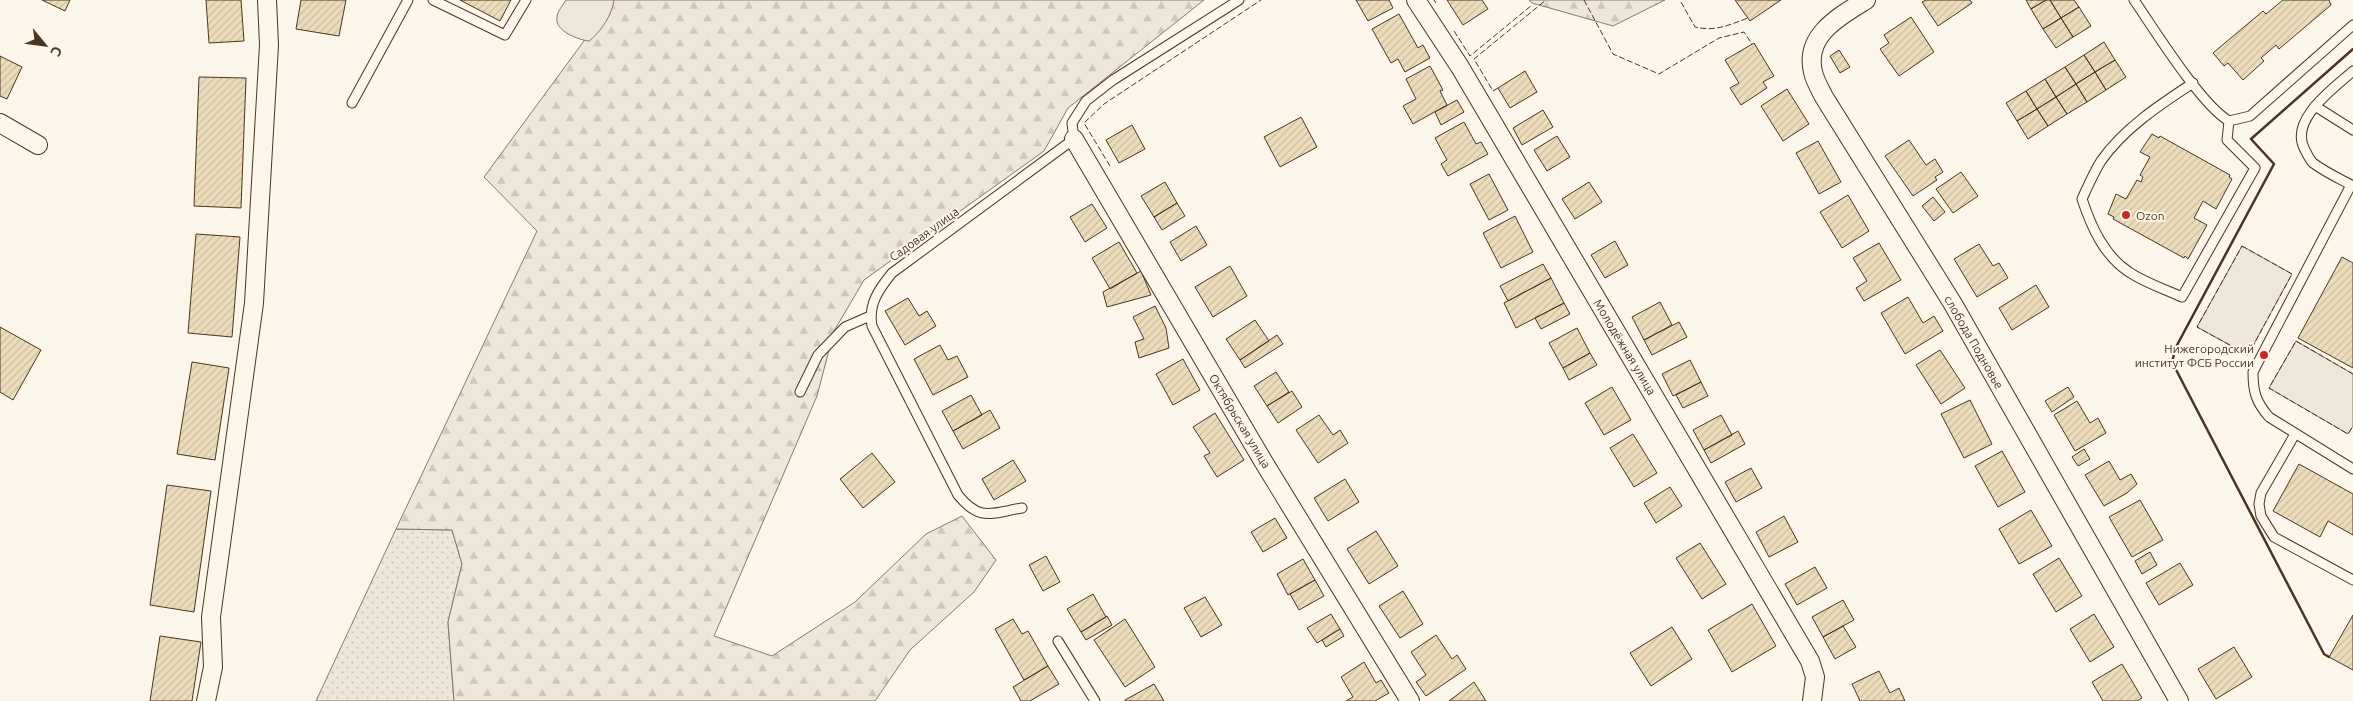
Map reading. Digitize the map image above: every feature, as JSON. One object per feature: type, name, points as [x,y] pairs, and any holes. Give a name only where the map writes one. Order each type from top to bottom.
[{"type":"street","points":[[206,701],[213,667],[212,607],[254,303],[269,45],[267,0]]},
{"type":"street","name":"Молодёжная улица","points":[[1416,0],[1470,84],[1810,661],[1815,677],[1812,701]]},
{"type":"street","name":"слобода Подновье","points":[[1866,0],[1828,26],[1812,48],[1813,73],[1824,97],[1953,304],[2179,701]]},
{"type":"street","points":[[0,123],[38,145]]},
{"type":"street","name":"Октябрьская улица","points":[[1074,139],[1264,461],[1410,701]]},
{"type":"lane","points":[[352,103],[408,0]]},
{"type":"lane","points":[[433,0],[505,35],[526,0]]},
{"type":"lane","points":[[1074,139],[1072,123],[1086,101],[1113,80],[1239,0]]},
{"type":"lane","points":[[2134,0],[2218,115],[2229,121],[2250,116],[2353,25]]},
{"type":"lane","points":[[2353,70],[2315,106],[2309,113],[2302,129],[2302,144],[2312,162],[2352,186],[2253,372],[2253,392],[2258,405],[2269,418],[2353,469]]},
{"type":"lane","points":[[2193,83],[2170,98],[2121,138],[2101,161],[2082,199],[2092,229],[2128,272],[2182,297],[2255,168],[2227,140],[2229,121]]},
{"type":"lane","points":[[2315,106],[2353,130]]},
{"type":"lane","name":"Садовая улица","points":[[870,316],[876,294],[892,273],[1074,139]]},
{"type":"lane","points":[[800,392],[818,355],[845,327],[870,316],[872,326],[958,495],[969,509],[983,515],[1022,508]]},
{"type":"lane","points":[[2295,434],[2261,493],[2259,504],[2261,516],[2274,537],[2353,580]]},
{"type":"lane","points":[[1058,641],[1095,701]]},
{"type":"green space","points":[[566,0],[614,0],[605,23],[589,41],[574,37],[559,27],[557,15]]},
{"type":"green space","points":[[614,0],[1204,0],[1068,108],[1044,151],[864,280],[834,331],[817,396],[714,636],[772,656],[855,602],[926,534],[962,516],[996,560],[974,592],[910,650],[875,701],[454,701],[448,622],[462,564],[452,530],[396,529],[537,231],[484,177]]},
{"type":"green space","points":[[1529,0],[1665,0],[1613,26],[1532,3]]},
{"type":"green space","points":[[2242,246],[2292,274],[2248,355],[2197,327]]},
{"type":"green space","points":[[2296,341],[2353,374],[2353,426],[2348,434],[2269,388]]},
{"type":"green space","points":[[396,529],[452,530],[462,564],[448,622],[454,701],[316,701]]},
{"type":"building","points":[[42,0],[70,0],[65,11]]},
{"type":"building","points":[[206,0],[241,0],[244,41],[209,43]]},
{"type":"building","points":[[301,0],[346,0],[339,36],[296,29]]},
{"type":"building","points":[[460,0],[511,0],[500,21]]},
{"type":"building","points":[[1356,0],[1389,0],[1393,8],[1368,21]]},
{"type":"building","points":[[1447,0],[1482,0],[1488,9],[1463,25]]},
{"type":"building","points":[[1735,0],[1781,0],[1750,21]]},
{"type":"building","points":[[1926,0],[1970,0],[1972,3],[1938,26],[1922,2]]},
{"type":"building","points":[[2026,0],[2046,0],[2031,9]]},
{"type":"building","points":[[2046,0],[2050,0],[2061,18],[2043,29],[2031,9]]},
{"type":"building","points":[[2050,0],[2074,0],[2079,7],[2061,18]]},
{"type":"building","points":[[2283,0],[2329,0],[2331,5],[2279,49],[2276,45],[2261,58],[2264,61],[2243,80],[2228,63],[2224,66],[2213,53],[2263,11],[2266,14]]},
{"type":"building","points":[[2079,7],[2091,26],[2073,37],[2061,18]]},
{"type":"building","points":[[1399,14],[1418,48],[1423,45],[1430,58],[1405,72],[1398,59],[1391,63],[1372,29]]},
{"type":"building","points":[[1911,17],[1934,52],[1899,76],[1880,49],[1889,43],[1884,35]]},
{"type":"building","points":[[2061,18],[2073,37],[2056,48],[2043,29]]},
{"type":"building","points":[[2104,42],[2115,60],[2095,72],[2084,55]]},
{"type":"building","points":[[1754,43],[1774,76],[1763,82],[1767,88],[1741,105],[1730,88],[1739,83],[1725,60]]},
{"type":"building","points":[[1839,50],[1850,67],[1840,73],[1830,56]]},
{"type":"building","points":[[2084,55],[2095,72],[2076,84],[2065,67]]},
{"type":"building","points":[[0,56],[22,67],[7,99],[0,96]]},
{"type":"building","points":[[2115,60],[2126,77],[2106,90],[2095,72]]},
{"type":"building","points":[[1430,66],[1443,90],[1440,91],[1447,105],[1413,124],[1403,106],[1416,99],[1406,79]]},
{"type":"building","points":[[2065,67],[2076,84],[2056,97],[2045,79]]},
{"type":"building","points":[[1525,71],[1537,92],[1510,108],[1498,88]]},
{"type":"building","points":[[2095,72],[2106,90],[2087,102],[2076,84]]},
{"type":"building","points":[[199,77],[246,78],[241,208],[194,206]]},
{"type":"building","points":[[2045,79],[2056,97],[2037,109],[2026,91]]},
{"type":"building","points":[[2076,84],[2087,102],[2067,114],[2056,97]]},
{"type":"building","points":[[1787,89],[1809,124],[1783,141],[1761,106]]},
{"type":"building","points":[[2026,91],[2037,109],[2017,121],[2006,103]]},
{"type":"building","points":[[2056,97],[2067,114],[2048,126],[2037,109]]},
{"type":"building","points":[[1457,100],[1464,112],[1441,125],[1435,112]]},
{"type":"building","points":[[2037,109],[2048,126],[2028,139],[2017,121]]},
{"type":"building","points":[[1543,110],[1553,127],[1522,145],[1513,128]]},
{"type":"building","points":[[1301,117],[1317,147],[1280,167],[1264,137]]},
{"type":"building","points":[[1464,122],[1476,144],[1481,142],[1488,154],[1448,176],[1441,164],[1447,160],[1435,138]]},
{"type":"building","points":[[1132,125],[1145,149],[1119,163],[1106,140]]},
{"type":"building","points":[[2152,134],[2159,138],[2160,136],[2230,175],[2229,177],[2232,179],[2216,209],[2203,201],[2194,218],[2207,225],[2188,259],[2113,219],[2114,217],[2108,214],[2116,194],[2126,199],[2137,180],[2141,182],[2143,177],[2140,175],[2150,157],[2140,152]]},
{"type":"building","points":[[1557,136],[1570,157],[1547,171],[1534,150]]},
{"type":"building","points":[[1909,140],[1926,165],[1935,159],[1943,172],[1935,177],[1937,180],[1913,196],[1885,156]]},
{"type":"building","points":[[1818,141],[1841,182],[1819,194],[1796,153]]},
{"type":"building","points":[[1961,172],[1978,196],[1953,213],[1936,189]]},
{"type":"building","points":[[1489,174],[1508,210],[1489,220],[1470,184]]},
{"type":"building","points":[[1165,182],[1177,203],[1154,217],[1141,196]]},
{"type":"building","points":[[1589,182],[1602,202],[1575,219],[1562,199]]},
{"type":"building","points":[[1848,195],[1869,231],[1842,248],[1820,212]]},
{"type":"building","points":[[1933,197],[1945,212],[1934,221],[1922,206]]},
{"type":"building","points":[[1177,203],[1185,216],[1162,230],[1154,217]]},
{"type":"building","points":[[1092,204],[1107,228],[1085,242],[1070,217]]},
{"type":"building","points":[[1515,216],[1533,252],[1501,268],[1483,233]]},
{"type":"building","points":[[1196,226],[1207,245],[1181,261],[1170,242]]},
{"type":"building","points":[[196,234],[240,237],[232,337],[188,333]]},
{"type":"building","points":[[1615,241],[1628,265],[1605,278],[1591,255]]},
{"type":"building","points":[[1119,242],[1137,273],[1110,289],[1092,258]]},
{"type":"building","points":[[1879,243],[1901,280],[1864,301],[1856,288],[1867,281],[1853,258]]},
{"type":"building","points":[[1979,244],[1993,266],[1999,263],[2008,278],[1977,297],[1954,259]]},
{"type":"building","points":[[2342,257],[2353,263],[2353,368],[2298,338]]},
{"type":"building","points":[[1543,264],[1551,278],[1508,301],[1500,286]]},
{"type":"building","points":[[1230,266],[1247,296],[1213,317],[1195,287]]},
{"type":"building","points":[[1141,271],[1151,295],[1107,307],[1103,292]]},
{"type":"building","points":[[1551,278],[1564,303],[1516,328],[1504,303]]},
{"type":"building","points":[[2036,285],[2049,307],[2012,330],[1999,308]]},
{"type":"building","points":[[1908,297],[1923,323],[1934,316],[1943,331],[1905,354],[1881,313]]},
{"type":"building","points":[[908,298],[919,316],[927,311],[936,326],[905,345],[885,311]]},
{"type":"building","points":[[1660,302],[1672,325],[1644,340],[1632,317]]},
{"type":"building","points":[[1564,303],[1570,314],[1541,329],[1535,318]]},
{"type":"building","points":[[1155,306],[1166,328],[1169,348],[1139,358],[1135,342],[1144,339],[1133,317]]},
{"type":"building","points":[[1255,320],[1269,341],[1240,360],[1226,339]]},
{"type":"building","points":[[1679,322],[1687,337],[1652,355],[1644,340]]},
{"type":"building","points":[[0,327],[41,350],[13,400],[0,392]]},
{"type":"building","points":[[1577,328],[1590,353],[1563,368],[1549,343]]},
{"type":"building","points":[[1277,335],[1283,344],[1245,368],[1240,360]]},
{"type":"building","points":[[940,345],[948,360],[957,356],[968,377],[933,395],[914,359]]},
{"type":"building","points":[[1940,350],[1965,388],[1941,404],[1916,365]]},
{"type":"building","points":[[1590,353],[1597,365],[1569,380],[1563,368]]},
{"type":"building","points":[[1183,359],[1200,390],[1173,405],[1156,374]]},
{"type":"building","points":[[1690,360],[1701,382],[1673,396],[1662,374]]},
{"type":"building","points":[[192,362],[229,368],[215,460],[177,454]]},
{"type":"building","points":[[1276,372],[1289,392],[1267,406],[1254,386]]},
{"type":"building","points":[[1701,382],[1708,396],[1683,408],[1676,395]]},
{"type":"building","points":[[1612,387],[1631,420],[1604,435],[1585,403]]},
{"type":"building","points":[[2068,387],[2074,397],[2052,412],[2045,401]]},
{"type":"building","points":[[1292,391],[1302,407],[1278,423],[1267,406]]},
{"type":"building","points":[[971,395],[982,415],[953,431],[942,411]]},
{"type":"building","points":[[1970,400],[1992,444],[1964,458],[1941,414]]},
{"type":"building","points":[[2077,401],[2090,423],[2098,418],[2106,433],[2075,451],[2054,415]]},
{"type":"building","points":[[990,410],[1000,428],[963,449],[953,431]]},
{"type":"building","points":[[1215,413],[1244,460],[1217,477],[1204,456],[1210,453],[1193,427]]},
{"type":"building","points":[[1319,415],[1333,435],[1340,430],[1348,443],[1318,463],[1296,430]]},
{"type":"building","points":[[1721,415],[1732,435],[1704,450],[1693,430]]},
{"type":"building","points":[[1738,431],[1745,444],[1711,463],[1704,450]]},
{"type":"building","points":[[1633,434],[1657,473],[1634,487],[1610,448]]},
{"type":"building","points":[[2084,449],[2090,459],[2078,466],[2072,457]]},
{"type":"building","points":[[2002,451],[2025,492],[1998,507],[1975,466]]},
{"type":"building","points":[[872,453],[895,482],[863,508],[840,479]]},
{"type":"building","points":[[1013,460],[1026,481],[994,500],[982,479]]},
{"type":"building","points":[[2109,461],[2120,480],[2131,474],[2137,484],[2127,493],[2104,506],[2085,475]]},
{"type":"building","points":[[2299,464],[2353,494],[2353,535],[2328,521],[2320,537],[2273,511]]},
{"type":"building","points":[[1751,468],[1762,488],[1736,502],[1725,482]]},
{"type":"building","points":[[1345,479],[1359,502],[1328,521],[1314,498]]},
{"type":"building","points":[[167,485],[211,491],[194,612],[150,605]]},
{"type":"building","points":[[1670,487],[1682,506],[1656,523],[1644,503]]},
{"type":"building","points":[[2140,500],[2163,540],[2132,557],[2109,517]]},
{"type":"building","points":[[2031,510],[2052,546],[2019,564],[1999,529]]},
{"type":"building","points":[[1784,516],[1798,542],[1769,557],[1756,532]]},
{"type":"building","points":[[1275,518],[1287,538],[1263,552],[1251,532]]},
{"type":"building","points":[[1376,531],[1398,566],[1369,584],[1347,549]]},
{"type":"building","points":[[1700,543],[1726,584],[1702,599],[1676,558]]},
{"type":"building","points":[[2150,552],[2157,565],[2142,574],[2135,561]]},
{"type":"building","points":[[1046,556],[1060,582],[1043,591],[1029,565]]},
{"type":"building","points":[[2059,558],[2082,596],[2056,612],[2033,574]]},
{"type":"building","points":[[1303,559],[1315,580],[1288,595],[1277,574]]},
{"type":"building","points":[[2180,563],[2193,585],[2159,605],[2146,583]]},
{"type":"building","points":[[1815,567],[1827,588],[1797,605],[1785,584]]},
{"type":"building","points":[[1315,580],[1324,596],[1299,610],[1290,594]]},
{"type":"building","points":[[1403,591],[1423,624],[1400,638],[1379,606]]},
{"type":"building","points":[[1093,594],[1106,617],[1081,632],[1067,609]]},
{"type":"building","points":[[1205,597],[1222,625],[1201,637],[1184,608]]},
{"type":"building","points":[[1843,600],[1854,620],[1823,637],[1812,617]]},
{"type":"building","points":[[1752,604],[1776,646],[1732,672],[1708,630]]},
{"type":"building","points":[[1331,614],[1340,629],[1317,643],[1307,628]]},
{"type":"building","points":[[2094,614],[2114,647],[2090,662],[2070,629]]},
{"type":"building","points":[[2353,615],[2353,670],[2329,657]]},
{"type":"building","points":[[1107,616],[1112,625],[1086,640],[1081,632]]},
{"type":"building","points":[[1013,619],[1022,634],[1028,631],[1048,666],[1024,680],[995,629]]},
{"type":"building","points":[[1125,619],[1155,667],[1125,687],[1094,640]]},
{"type":"building","points":[[1843,626],[1856,647],[1835,659],[1823,637]]},
{"type":"building","points":[[1672,627],[1692,659],[1651,686],[1630,653]]},
{"type":"building","points":[[1340,629],[1344,636],[1326,647],[1322,640]]},
{"type":"building","points":[[1436,635],[1452,659],[1457,655],[1466,669],[1426,696],[1416,682],[1426,675],[1411,652]]},
{"type":"building","points":[[160,636],[201,642],[192,701],[150,701]]},
{"type":"building","points":[[2234,647],[2252,677],[2216,699],[2198,669]]},
{"type":"building","points":[[1364,662],[1376,683],[1381,680],[1389,693],[1375,701],[1346,701],[1353,697],[1341,677]]},
{"type":"building","points":[[2122,664],[2142,698],[2137,701],[2103,701],[2092,682]]},
{"type":"building","points":[[1048,666],[1059,684],[1030,701],[1021,701],[1013,687]]},
{"type":"building","points":[[1879,671],[1890,693],[1899,688],[1905,701],[1860,701],[1852,684]]},
{"type":"building","points":[[1474,682],[1486,701],[1449,701]]},
{"type":"building","points":[[1154,684],[1164,701],[1125,701],[1125,700]]},
{"type":"fence","points":[[1110,166],[1084,123],[1104,104],[1261,0]]},
{"type":"fence","points":[[1498,88],[1493,91],[1474,59],[1546,0]]},
{"type":"fence","points":[[1584,0],[1613,54],[1659,74],[1719,38],[1744,32],[1752,44]]},
{"type":"fence","points":[[1681,2],[1695,27],[1716,28],[1748,18]]},
{"type":"fence","points":[[1454,31],[1470,56],[1532,5]]},
{"type":"fence","points":[[2242,246],[2292,274],[2248,355],[2197,327],[2242,246]]},
{"type":"fence","points":[[2353,374],[2296,341],[2269,388],[2348,434],[2353,426]]},
{"type":"wall","points":[[2329,657],[2324,654],[2172,362],[2176,347],[2274,164],[2251,139],[2353,49]]},
{"type":"place","name":"Ozon","points":[[2126,215]]},
{"type":"place","name":"Нижегородский институт ФСБ России","points":[[2264,355]]}]
